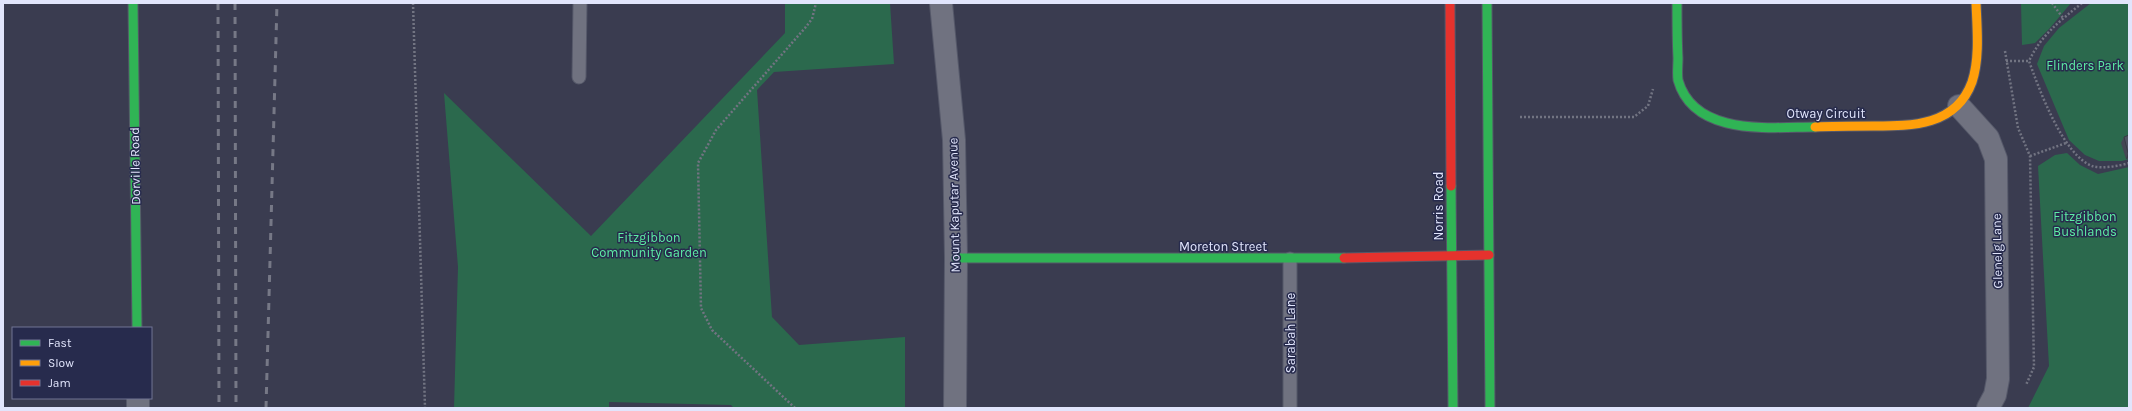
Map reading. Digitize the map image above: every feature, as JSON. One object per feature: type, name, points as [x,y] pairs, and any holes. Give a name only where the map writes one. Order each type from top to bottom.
[{"type":"street","name":"Dorville Road","points":[[133,3],[137,327]]},
{"type":"street","name":"Mount Kaputar Avenue","points":[[941,3],[954,140],[956,258],[955,408]]},
{"type":"street","name":"Norris Road","points":[[1450,3],[1453,408]]},
{"type":"street","points":[[1487,3],[1490,408]]},
{"type":"street","name":"Otway Circuit","points":[[1677,3],[1677,62],[1680,85],[1689,100],[1697,109],[1718,122],[1731,125],[1750,126],[1912,126],[1937,121],[1959,106],[1974,79],[1977,52],[1976,3]]},
{"type":"street","name":"Glenelg Lane","points":[[1959,106],[1988,138],[1996,159],[1998,379],[1995,395],[1988,408]]},
{"type":"street","name":"Moreton Street","points":[[956,258],[1290,259],[1490,255]]},
{"type":"lane","points":[[579,77],[580,3]]},
{"type":"lane","name":"Sarabah Lane","points":[[1290,259],[1290,408]]},
{"type":"path","points":[[414,3],[425,408]]},
{"type":"path","points":[[795,408],[712,330],[700,308],[698,163],[716,130],[808,23],[816,3]]},
{"type":"path","points":[[2052,3],[2064,18]]},
{"type":"path","points":[[2082,3],[2049,29],[2036,46],[2029,61],[2040,90],[2066,143],[2092,166],[2117,166],[2129,163]]},
{"type":"path","points":[[2006,60],[2029,61]]},
{"type":"path","points":[[1520,117],[1634,117],[1648,106],[1650,94],[1655,86]]},
{"type":"path","points":[[2030,156],[2066,143]]},
{"type":"green space","name":"Fitzgibbon Community Garden","points":[[785,3],[890,3],[894,64],[774,72],[757,90],[772,317],[799,345],[905,337],[905,408],[734,408],[731,405],[609,402],[609,408],[454,408],[458,267],[444,93],[591,236],[785,33]]},
{"type":"green space","points":[[2021,3],[2071,3],[2035,43],[2022,45]]},
{"type":"green space","name":"Flinders Park","points":[[2091,3],[2129,3],[2129,159],[2122,161],[2099,161],[2085,155],[2069,140],[2037,64],[2044,46],[2059,28]]},
{"type":"green space","name":"Fitzgibbon Bushlands","points":[[2067,153],[2080,165],[2098,174],[2129,167],[2129,408],[2028,408],[2049,366],[2038,166],[2055,155]]},
{"type":"building","points":[[2129,135],[2129,153],[2128,153],[2124,137]]},
{"type":"railway","points":[[218,3],[219,408]]},
{"type":"railway","points":[[235,3],[236,408]]},
{"type":"railway","points":[[266,408],[277,3]]},
{"type":"traffic: fast","points":[[133,3],[137,327]]},
{"type":"traffic: fast","points":[[1487,3],[1490,408]]},
{"type":"traffic: fast","points":[[1677,3],[1678,80],[1687,98],[1700,111],[1717,120],[1736,125],[1777,128],[1815,127]]},
{"type":"traffic: fast","points":[[1451,186],[1453,408]]},
{"type":"traffic: fast","points":[[956,258],[1344,258]]},
{"type":"traffic: slow","points":[[1815,127],[1917,124],[1944,115],[1955,107],[1965,97],[1975,73],[1977,43],[1976,3]]},
{"type":"traffic: jam","points":[[1450,3],[1451,186]]},
{"type":"traffic: jam","points":[[1344,258],[1489,255]]}]
